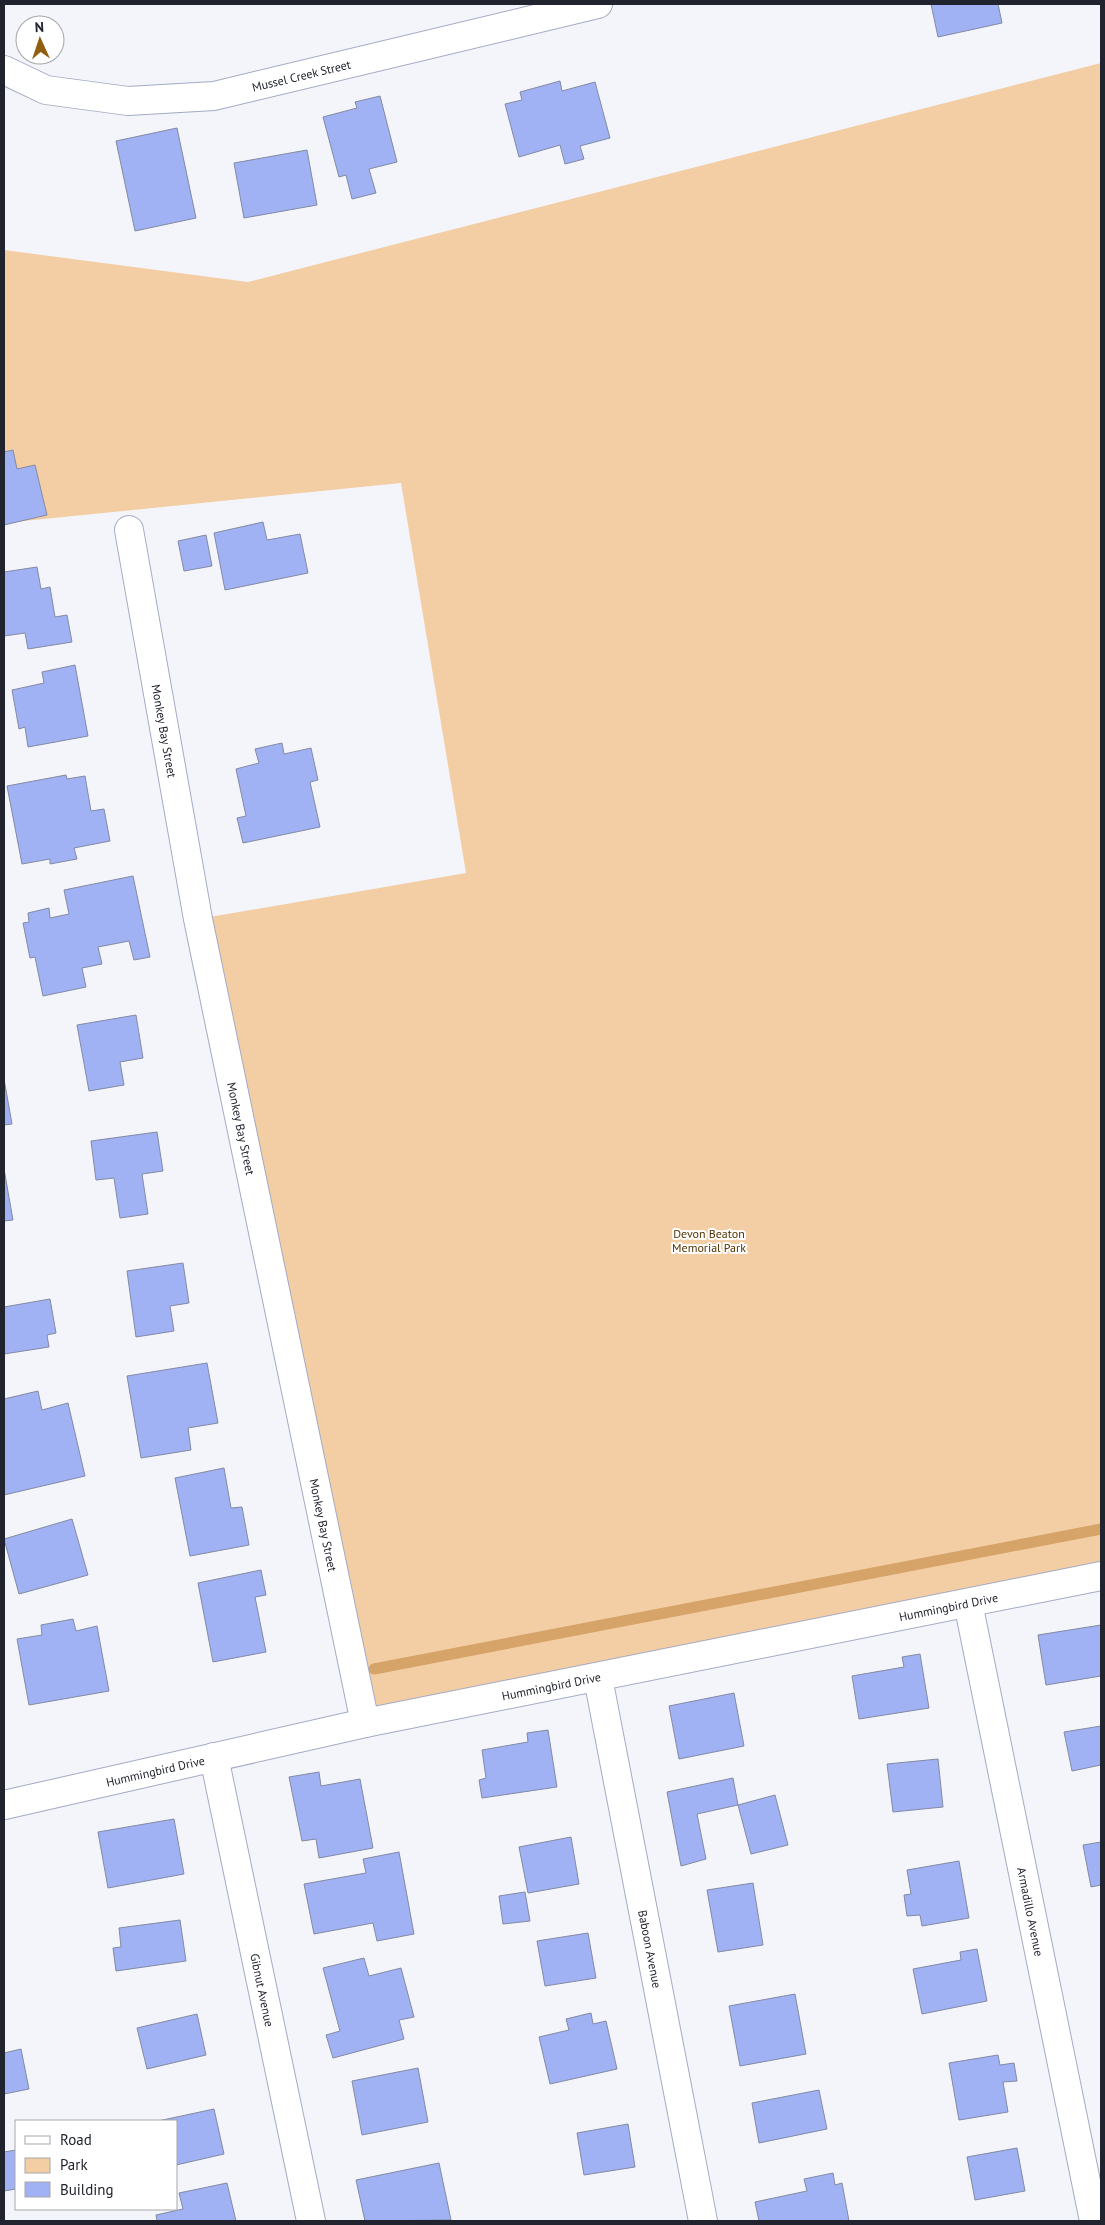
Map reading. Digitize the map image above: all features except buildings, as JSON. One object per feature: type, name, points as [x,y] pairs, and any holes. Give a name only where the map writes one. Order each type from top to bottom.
[{"type":"street","name":"Mussel Creek Street","points":[[4,70],[46,90],[128,101],[214,96],[598,4]]},
{"type":"street","name":"Monkey Bay Street","points":[[129,530],[198,919],[365,1723]]},
{"type":"street","name":"Hummingbird Drive","points":[[4,1804],[365,1723],[598,1678],[1101,1576]]},
{"type":"street","name":"Armadillo Avenue","points":[[968,1603],[1094,2221]]},
{"type":"street","name":"Baboon Avenue","points":[[598,1678],[704,2221]]},
{"type":"street","name":"Gibnut Avenue","points":[[214,1756],[311,2221]]},
{"type":"green space","name":"Devon Beaton Memorial Park","points":[[1101,63],[1101,1576],[365,1723],[198,919],[466,873],[401,483],[4,523],[4,250],[248,282]]},
{"type":"waterway","points":[[374,1669],[1101,1529]]}]
